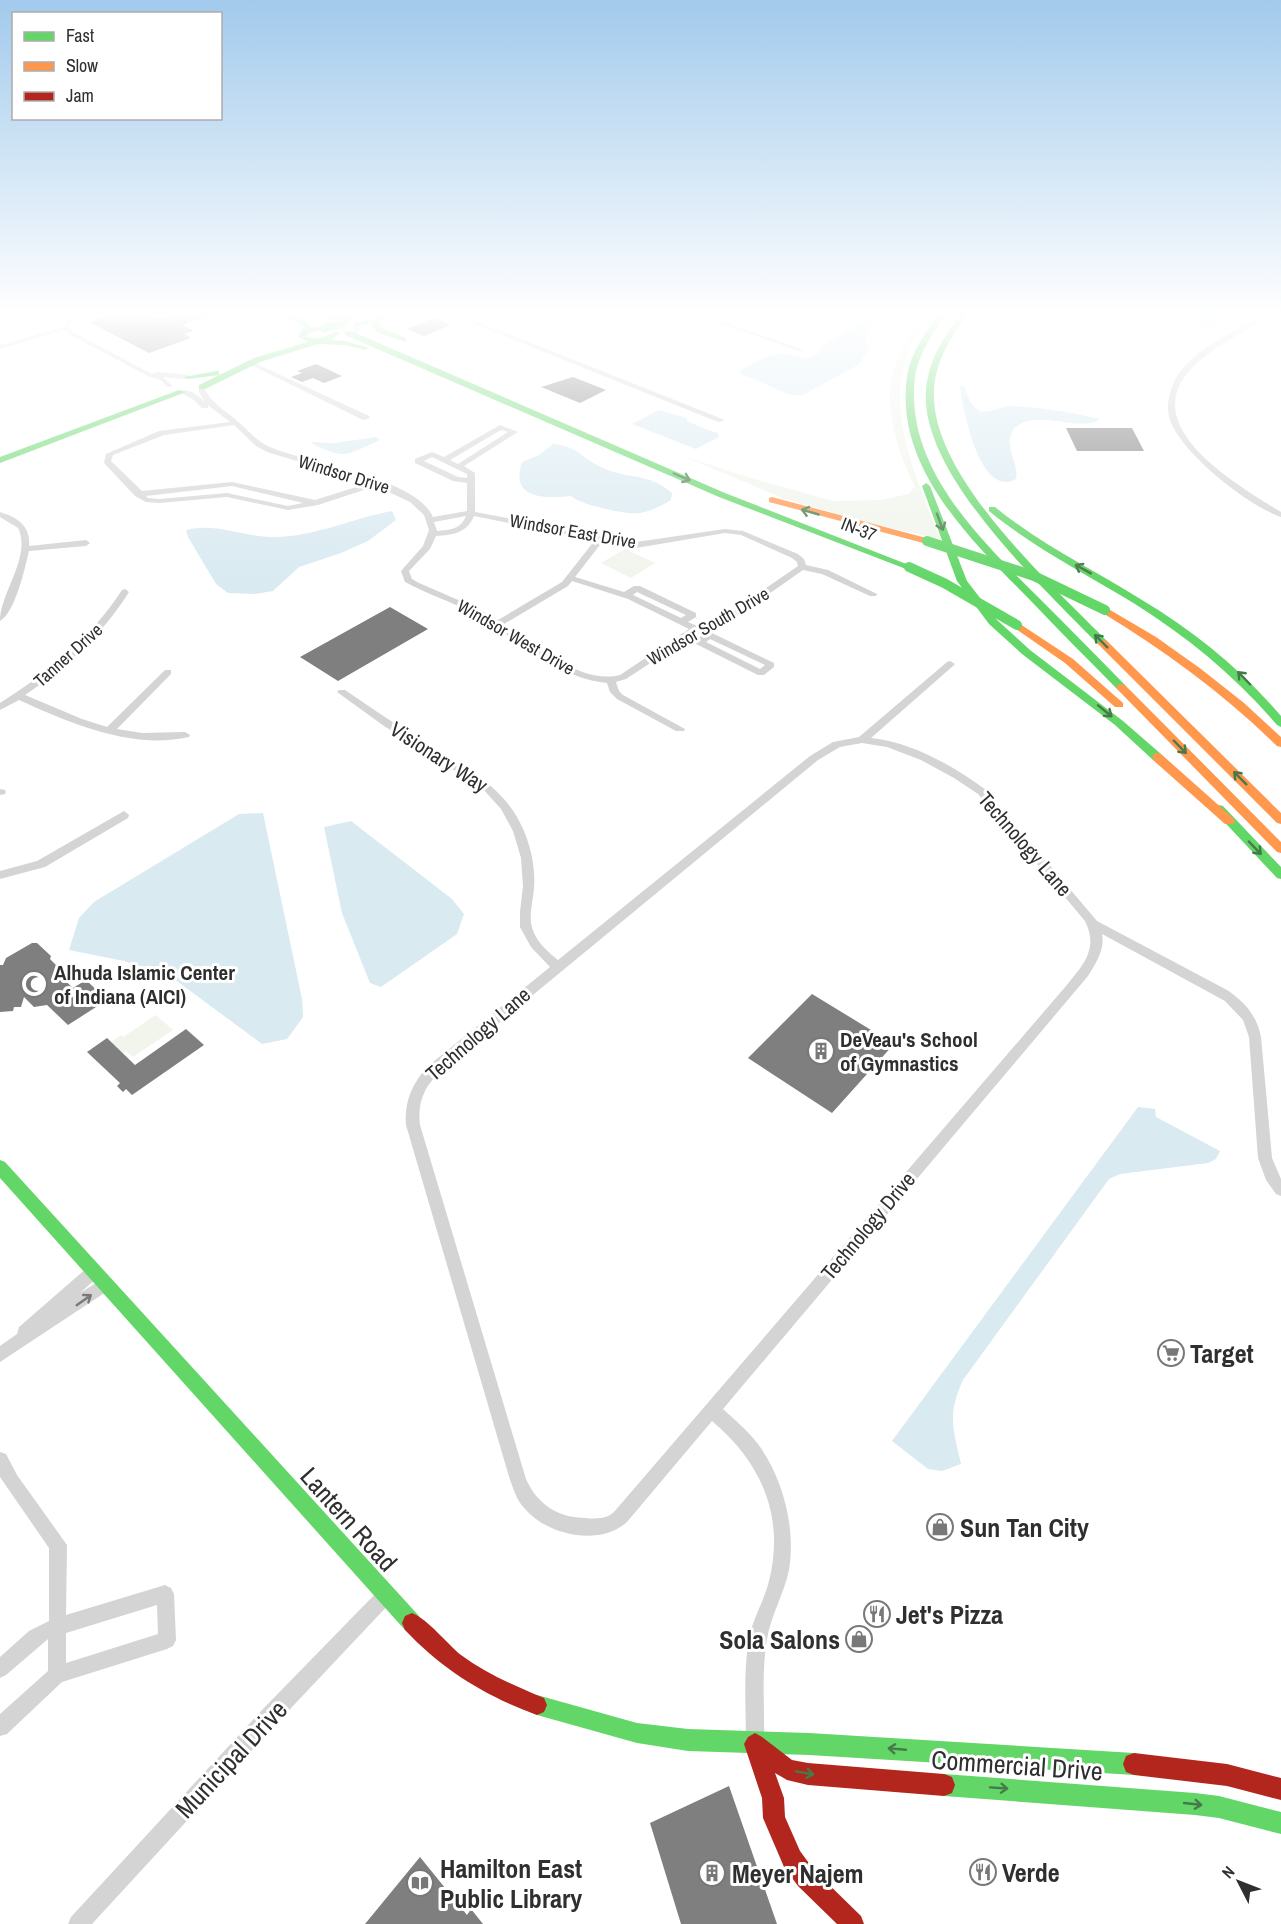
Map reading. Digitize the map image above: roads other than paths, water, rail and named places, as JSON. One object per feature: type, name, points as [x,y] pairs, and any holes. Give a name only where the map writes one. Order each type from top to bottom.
[{"type":"main road","points":[[53,440],[141,402]]},
{"type":"main road","points":[[0,460],[152,402]]},
{"type":"main road","points":[[496,402],[618,450]]},
{"type":"main road","name":"IN-37","points":[[512,402],[618,450],[755,508],[909,567],[944,583],[1017,625],[1069,662],[1112,698],[1195,782],[1281,875]]},
{"type":"main road","name":"IN-37","points":[[533,402],[789,506],[927,541],[1017,569],[1069,591],[1184,658],[1226,691],[1281,743]]},
{"type":"main road","points":[[910,402],[919,446],[921,473],[962,582],[984,612],[1003,633],[1119,723],[1229,821]]},
{"type":"main road","points":[[932,402],[941,446],[965,491],[985,518],[1065,605],[1281,820]]},
{"type":"main road","points":[[933,402],[950,458],[994,512],[1046,548],[1152,608],[1200,640],[1243,676],[1281,723]]},
{"type":"main road","points":[[559,409],[607,432]]},
{"type":"main road","points":[[919,446],[938,488],[977,539],[1281,849]]},
{"type":"main road","name":"Lantern Road","points":[[0,1167],[104,1285],[443,1658],[463,1673],[496,1691],[567,1714],[649,1735],[755,1744],[808,1744]]},
{"type":"main road","points":[[755,1744],[773,1798],[774,1818],[783,1842],[806,1878],[843,1920]]},
{"type":"main road","name":"Commercial Drive","points":[[755,1744],[787,1769],[808,1774],[1195,1804],[1220,1807],[1281,1823]]},
{"type":"main road","name":"Commercial Drive","points":[[808,1744],[1191,1768],[1253,1780],[1281,1790]]},
{"type":"street","name":"Windsor Drive","points":[[201,402],[206,407],[223,413]]},
{"type":"street","name":"Windsor Drive","points":[[209,402],[253,440],[270,450],[376,483],[409,496],[432,520]]},
{"type":"street","points":[[331,402],[366,418]]},
{"type":"street","points":[[677,402],[721,420]]},
{"type":"street","points":[[1171,402],[1172,417],[1186,442],[1204,463],[1237,488],[1281,514]]},
{"type":"street","points":[[236,423],[162,433],[111,454],[107,461],[138,494],[232,484],[315,503],[376,483]]},
{"type":"street","points":[[446,460],[500,427],[514,432],[459,465]]},
{"type":"street","points":[[432,520],[433,534],[464,528],[470,522],[470,513],[471,481],[471,473],[459,465],[432,454],[418,461],[456,479],[471,481]]},
{"type":"street","points":[[0,507],[4,516],[24,532],[24,549],[12,597],[0,618]]},
{"type":"street","name":"Windsor East Drive","points":[[432,520],[470,513],[636,545],[738,531],[795,556],[801,561],[802,567],[821,570],[873,594]]},
{"type":"street","name":"Windsor West Drive","points":[[433,534],[430,543],[405,571],[405,577],[498,624],[572,672],[592,679],[611,680]]},
{"type":"street","points":[[498,624],[561,587],[600,539]]},
{"type":"street","points":[[24,549],[86,543]]},
{"type":"street","name":"Windsor South Drive","points":[[611,680],[623,678],[696,629],[727,619],[802,567]]},
{"type":"street","points":[[570,578],[626,595],[696,629],[709,635],[730,645],[771,665],[760,673],[699,642],[709,635]]},
{"type":"street","name":"Tanner Drive","points":[[0,707],[57,668],[90,639],[125,592]]},
{"type":"street","name":"Technology Lane","points":[[862,740],[951,664]]},
{"type":"street","points":[[110,730],[168,672]]},
{"type":"street","points":[[611,680],[615,692],[620,697],[680,729]]},
{"type":"street","name":"Visionary Way","points":[[342,692],[486,786],[499,800],[519,832],[529,866],[525,926],[543,953],[558,967]]},
{"type":"street","points":[[19,696],[66,717],[110,730],[158,739],[185,735]]},
{"type":"street","name":"Technology Lane","points":[[632,1504],[612,1523],[578,1526],[552,1519],[528,1500],[515,1469],[412,1120],[416,1093],[427,1075],[824,751],[841,742],[862,740],[897,746],[978,788],[1093,924],[1098,946]]},
{"type":"street","points":[[0,875],[41,864],[124,815]]},
{"type":"street","points":[[1093,924],[1223,993],[1247,1015],[1253,1025],[1255,1037],[1263,1152],[1269,1170],[1281,1190]]},
{"type":"street","name":"Technology Drive","points":[[632,1504],[1084,971],[1095,957],[1098,946]]},
{"type":"street","points":[[93,1272],[0,1355],[104,1285]]},
{"type":"street","points":[[711,1410],[740,1436],[760,1461],[776,1503],[780,1525],[780,1571],[762,1623],[757,1647],[755,1744]]},
{"type":"street","points":[[0,1460],[11,1481],[58,1545],[57,1676]]},
{"type":"street","points":[[0,1669],[35,1637],[58,1626],[165,1594],[167,1640],[57,1676],[0,1727]]},
{"type":"street","name":"Municipal Drive","points":[[78,1924],[269,1717],[386,1595]]},
{"type":"place","name":"Alhuda Islamic Center of Indiana (AICI)","points":[[34,984]]},
{"type":"place","name":"DeVeau's School of Gymnastics","points":[[821,1051]]},
{"type":"place","name":"Target","points":[[1171,1353]]},
{"type":"place","name":"Sun Tan City","points":[[940,1527]]},
{"type":"place","name":"Jet's Pizza","points":[[877,1614]]},
{"type":"place","name":"Sola Salons","points":[[859,1639]]},
{"type":"place","name":"Verde","points":[[983,1872]]},
{"type":"place","name":"Meyer Najem","points":[[712,1873]]},
{"type":"place","name":"Hamilton East Public Library","points":[[420,1883]]}]
